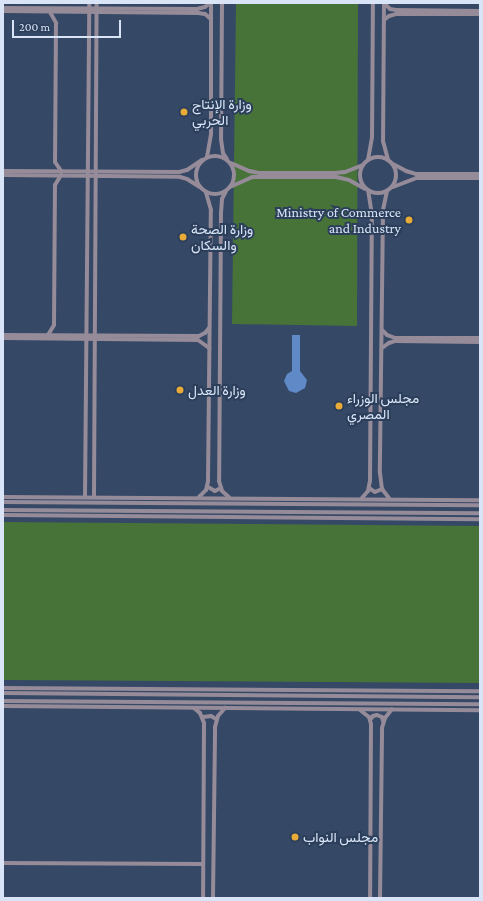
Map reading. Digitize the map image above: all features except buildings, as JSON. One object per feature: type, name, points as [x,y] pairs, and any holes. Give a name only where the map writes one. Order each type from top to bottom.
[{"type":"street","points":[[85,497],[89,3]]},
{"type":"street","points":[[94,497],[97,3]]},
{"type":"street","points":[[3,8],[89,10],[197,9],[205,7],[211,3]]},
{"type":"street","points":[[207,157],[211,134],[211,3]]},
{"type":"street","points":[[222,3],[221,139],[223,153],[231,163],[248,171],[259,173],[336,173],[345,172],[363,165],[368,160],[378,157],[390,161],[411,173],[480,174]]},
{"type":"street","points":[[368,160],[372,134],[373,3]]},
{"type":"street","points":[[384,3],[390,9],[396,10],[480,11]]},
{"type":"street","points":[[384,3],[383,140],[396,175],[391,188]]},
{"type":"street","points":[[3,11],[63,12],[89,10]]},
{"type":"street","points":[[97,10],[198,13],[205,14],[211,19]]},
{"type":"street","points":[[49,173],[55,162],[56,23],[50,12]]},
{"type":"street","points":[[56,23],[63,12]]},
{"type":"street","points":[[384,20],[389,16],[396,14],[480,14]]},
{"type":"street","points":[[96,174],[179,172],[187,170],[207,157],[217,155],[227,159]]},
{"type":"street","points":[[200,187],[196,181],[196,173],[202,160]]},
{"type":"street","points":[[55,162],[61,173]]},
{"type":"street","points":[[230,187],[234,175],[231,163]]},
{"type":"street","points":[[361,498],[369,488],[372,215],[367,190],[360,180],[363,165]]},
{"type":"street","points":[[3,171],[180,177],[188,179],[206,192],[216,194],[226,191]]},
{"type":"street","points":[[3,175],[49,173]]},
{"type":"street","points":[[49,173],[55,186]]},
{"type":"street","points":[[59,335],[54,325],[55,186],[61,173]]},
{"type":"street","points":[[230,498],[220,488],[221,212],[222,198],[226,191],[230,187],[252,177],[336,177],[349,180],[378,194],[387,191],[406,180],[417,178],[480,178]]},
{"type":"street","points":[[387,191],[382,210],[380,473],[382,489],[389,498]]},
{"type":"street","points":[[199,498],[208,487],[211,210],[206,192]]},
{"type":"street","points":[[48,335],[54,325]]},
{"type":"street","points":[[3,338],[199,336],[205,333],[210,327]]},
{"type":"street","points":[[382,330],[387,335],[395,338],[480,338]]},
{"type":"street","points":[[3,335],[59,335],[87,338]]},
{"type":"street","points":[[94,338],[198,340],[210,348]]},
{"type":"street","points":[[382,348],[386,344],[395,341],[480,342]]},
{"type":"street","points":[[208,487],[215,491],[220,488]]},
{"type":"street","points":[[369,488],[375,492],[382,489]]},
{"type":"street","points":[[3,496],[389,498],[480,500]]},
{"type":"street","points":[[9,496],[9,502]]},
{"type":"street","points":[[241,498],[241,504]]},
{"type":"street","points":[[432,499],[432,505]]},
{"type":"street","points":[[3,502],[480,505]]},
{"type":"street","points":[[232,504],[232,511]]},
{"type":"street","points":[[3,510],[480,512]]},
{"type":"street","points":[[9,510],[10,515]]},
{"type":"street","points":[[3,515],[480,519]]},
{"type":"street","points":[[3,688],[480,691]]},
{"type":"street","points":[[8,688],[8,694]]},
{"type":"street","points":[[3,694],[480,697]]},
{"type":"street","points":[[3,701],[480,704]]},
{"type":"street","points":[[464,710],[470,704]]},
{"type":"street","points":[[3,706],[480,710]]},
{"type":"street","points":[[193,708],[200,713],[203,718],[203,898]]},
{"type":"street","points":[[213,898],[216,719],[225,708]]},
{"type":"street","points":[[358,709],[366,714],[370,720],[370,898]]},
{"type":"street","points":[[380,898],[384,721],[392,709]]},
{"type":"street","points":[[370,720],[373,716],[377,715],[382,717],[384,721]]},
{"type":"street","points":[[203,718],[211,716],[216,719]]},
{"type":"street","points":[[3,863],[203,864]]},
{"type":"green space","points":[[236,3],[358,3],[357,326],[232,324]]},
{"type":"green space","points":[[3,522],[480,526],[480,683],[3,680]]},
{"type":"water","points":[[292,335],[300,335],[300,371],[307,380],[305,388],[296,393],[289,391],[284,381],[287,374],[292,371]]},
{"type":"place","name":"وزارة الإنتاج الحربي","points":[[184,112]]},
{"type":"place","name":"Ministry of Commerce and Industry","points":[[409,220]]},
{"type":"place","name":"وزارة الصحة والسكان","points":[[183,237]]},
{"type":"place","name":"وزارة العدل","points":[[180,390]]},
{"type":"place","name":"مجلس الوزراء المصري","points":[[339,406]]},
{"type":"place","name":"مجلس النواب","points":[[295,837]]}]
